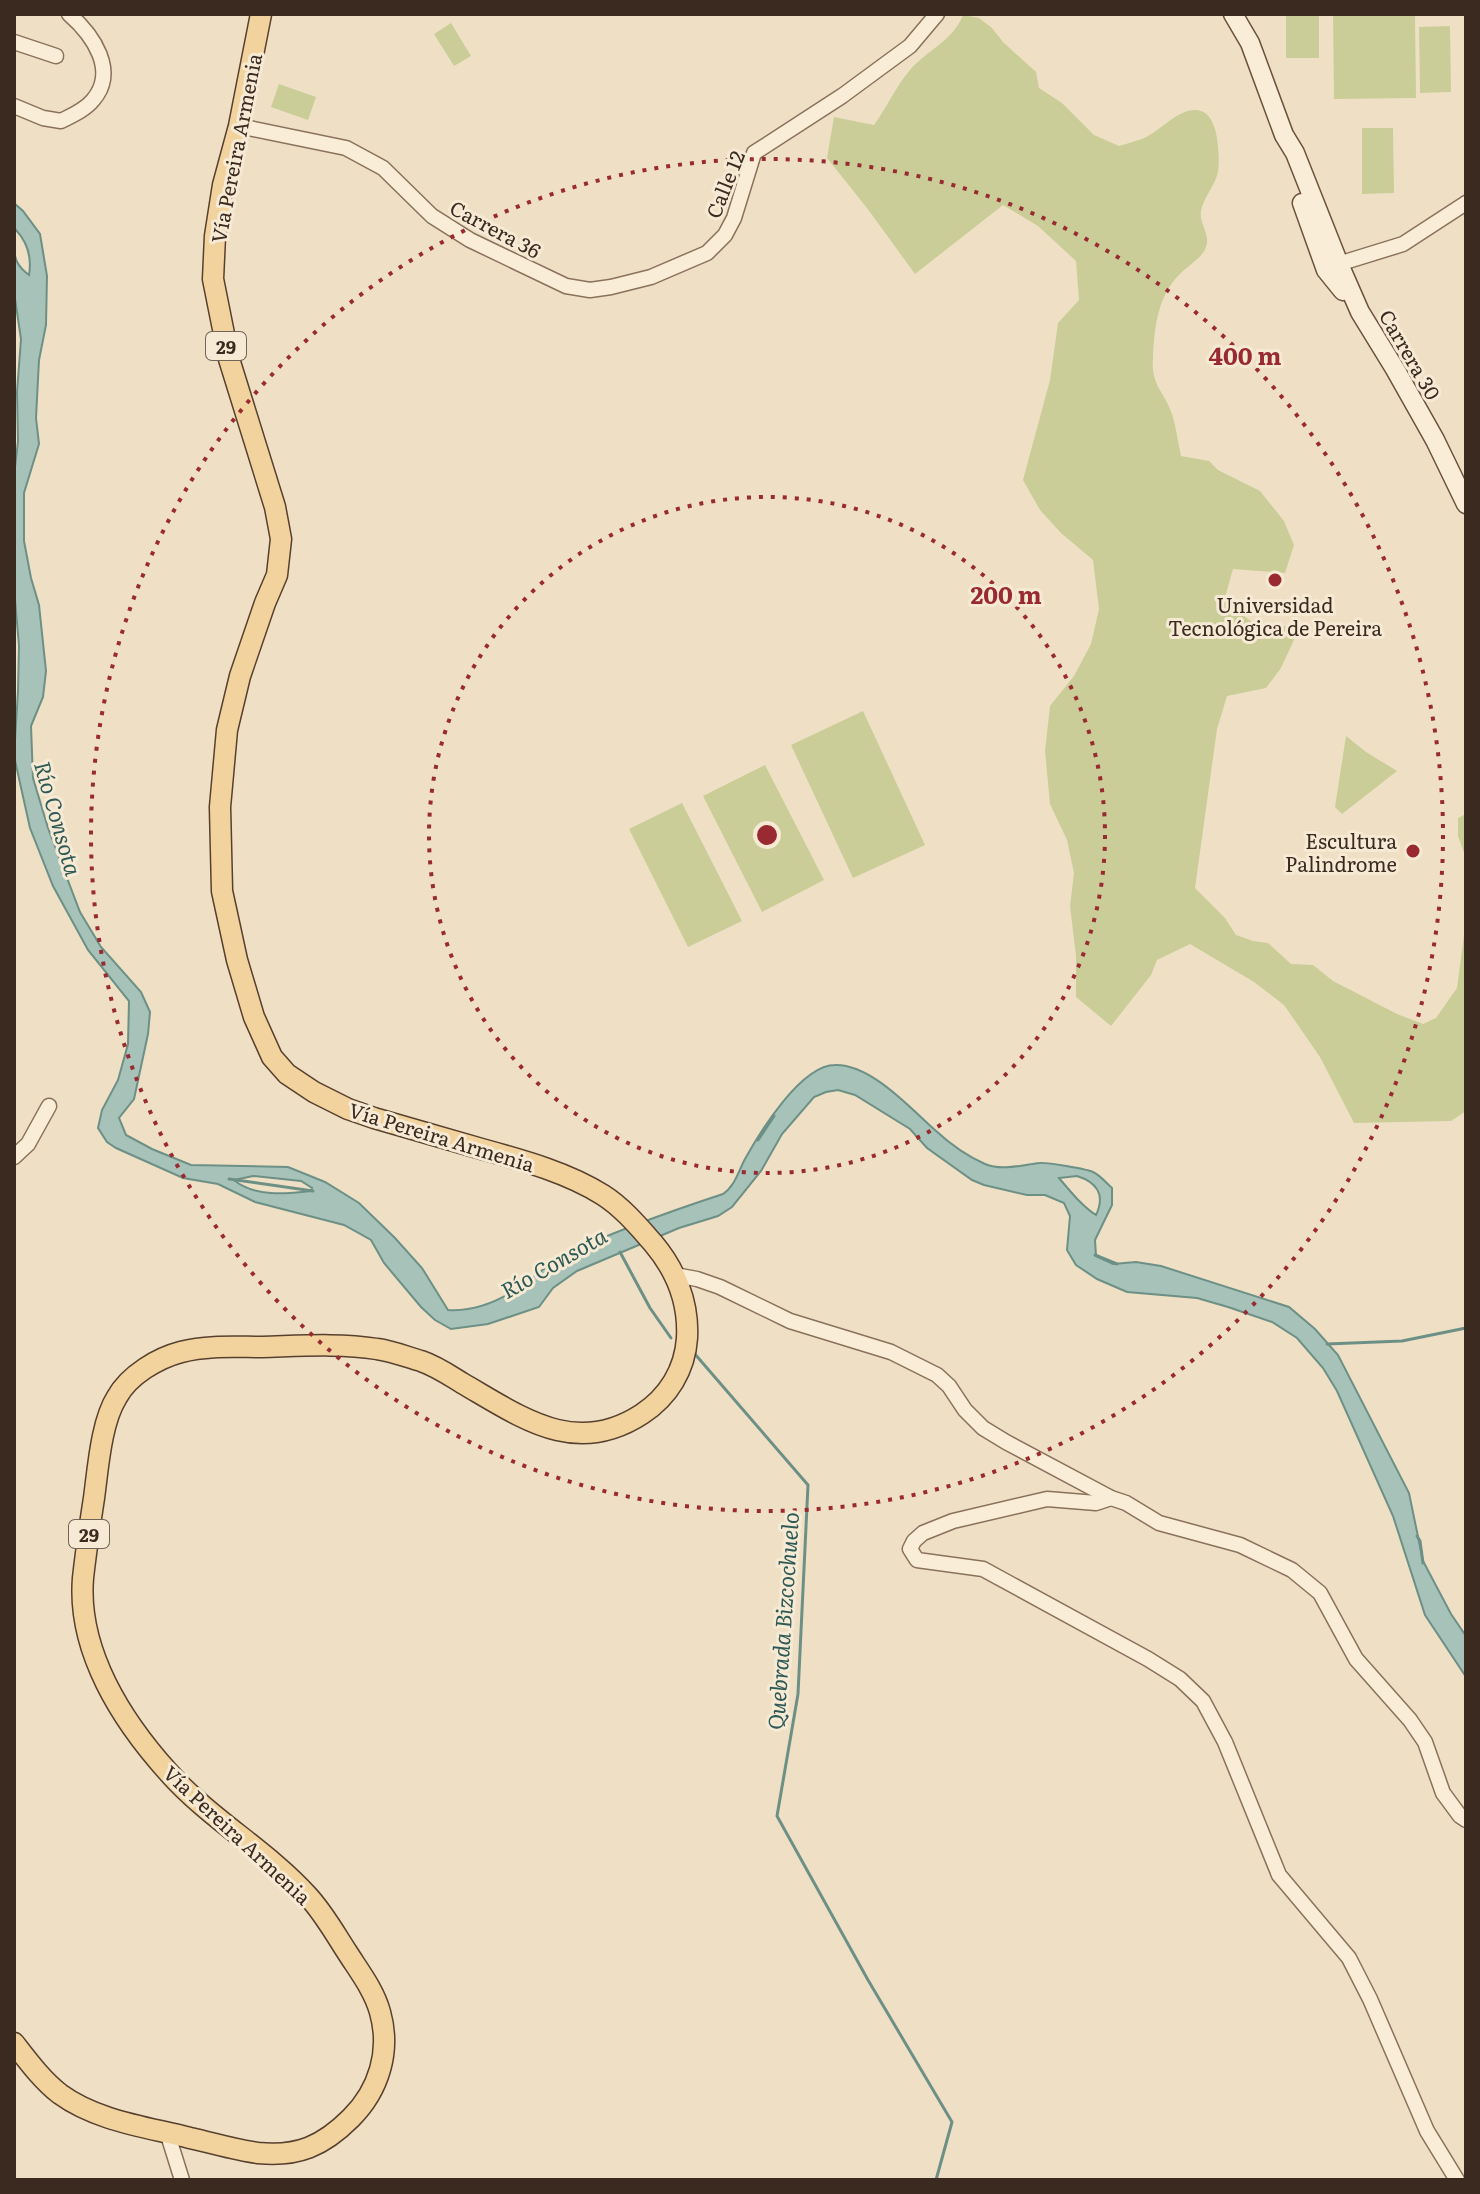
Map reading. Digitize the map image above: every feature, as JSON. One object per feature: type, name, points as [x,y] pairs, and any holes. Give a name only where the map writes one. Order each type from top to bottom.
[{"type":"main road","name":"Vía Pereira Armenia","points":[[14,2043],[52,2087],[76,2104],[101,2115],[257,2153],[308,2150],[323,2141],[350,2118],[369,2096],[380,2073],[384,2039],[381,2013],[367,1982],[316,1907],[291,1880],[194,1798],[165,1769],[126,1716],[101,1675],[84,1618],[82,1595],[100,1452],[116,1398],[130,1381],[177,1352],[204,1347],[346,1346],[382,1349],[430,1364],[527,1420],[548,1428],[592,1433],[610,1431],[657,1404],[673,1384],[687,1341],[686,1312],[675,1275],[655,1245],[605,1196],[547,1169],[374,1118],[314,1092],[287,1074],[272,1057],[254,1017],[237,960],[222,891],[220,807],[227,730],[240,676],[277,575],[281,539],[275,507],[229,359],[213,279],[221,197],[239,126],[261,14]]},
{"type":"street","points":[[14,106],[43,118],[61,121],[93,100],[104,79],[102,58],[86,29],[69,14]]},
{"type":"street","name":"Calle 12","points":[[566,286],[590,290],[611,287],[651,277],[707,253],[725,235],[734,218],[754,153],[842,96],[910,46],[937,14]]},
{"type":"street","name":"Carrera 30","points":[[1233,14],[1250,43],[1284,135],[1295,153],[1332,267],[1395,369],[1466,504]]},
{"type":"street","points":[[14,42],[56,56]]},
{"type":"street","name":"Carrera 36","points":[[239,126],[346,148],[383,168],[432,216],[497,254],[566,286]]},
{"type":"street","points":[[1332,267],[1403,244],[1466,203]]},
{"type":"street","points":[[14,1157],[28,1144],[49,1106]]},
{"type":"street","points":[[675,1275],[720,1287],[790,1321],[891,1352],[937,1375],[983,1428],[1006,1442],[1159,1523],[1240,1545],[1292,1570],[1320,1593],[1356,1659],[1410,1720],[1425,1742],[1443,1793],[1466,1820]]},
{"type":"street","points":[[1111,1498],[1096,1503],[1047,1499],[953,1521],[923,1533],[910,1549],[917,1560],[983,1569],[1148,1659],[1180,1679],[1203,1701],[1225,1742],[1279,1875],[1349,1958],[1427,2131],[1457,2180]]},
{"type":"street","points":[[167,2132],[182,2180]]},
{"type":"green space","points":[[1286,14],[1319,14],[1319,58],[1286,58]]},
{"type":"green space","points":[[1333,14],[1415,14],[1416,98],[1334,99]]},
{"type":"green space","points":[[963,15],[979,18],[992,28],[1036,72],[1039,88],[1062,103],[1094,135],[1119,146],[1148,136],[1187,111],[1201,111],[1212,121],[1219,165],[1201,211],[1207,243],[1202,255],[1173,281],[1162,301],[1155,335],[1154,376],[1172,414],[1181,456],[1209,461],[1218,470],[1260,491],[1284,521],[1294,545],[1285,573],[1233,569],[1224,601],[1256,625],[1300,627],[1281,668],[1266,688],[1227,696],[1217,729],[1195,888],[1225,918],[1236,935],[1268,943],[1291,964],[1313,965],[1333,981],[1423,1024],[1436,1018],[1457,988],[1466,920],[1466,1111],[1451,1121],[1354,1123],[1320,1057],[1284,1005],[1254,982],[1190,944],[1157,960],[1151,975],[1111,1026],[1076,997],[1076,956],[1070,906],[1074,873],[1067,840],[1050,804],[1045,751],[1050,706],[1074,676],[1091,644],[1099,609],[1093,560],[1040,510],[1023,480],[1050,380],[1058,323],[1079,300],[1076,261],[1038,226],[1003,205],[915,274],[827,158],[834,117],[874,125],[905,76],[953,32]]},
{"type":"green space","points":[[451,23],[471,56],[454,66],[434,34]]},
{"type":"green space","points":[[1450,26],[1451,92],[1420,93],[1419,27]]},
{"type":"green space","points":[[279,84],[316,97],[308,120],[271,107]]},
{"type":"green space","points":[[1362,128],[1393,128],[1394,193],[1362,194]]},
{"type":"green space","points":[[863,711],[925,845],[853,878],[791,745]]},
{"type":"green space","points":[[1346,736],[1397,771],[1342,814],[1335,807]]},
{"type":"green space","points":[[765,765],[824,880],[762,912],[703,796]]},
{"type":"green space","points":[[682,803],[742,921],[688,947],[629,829]]},
{"type":"green space","points":[[1466,814],[1466,858],[1458,836],[1458,818]]},
{"type":"water","points":[[14,203],[40,234],[47,276],[46,325],[39,360],[36,418],[39,444],[24,493],[24,541],[39,605],[46,671],[43,697],[31,726],[33,778],[80,912],[101,947],[141,992],[150,1012],[134,1099],[119,1118],[126,1135],[191,1165],[288,1167],[325,1182],[359,1203],[395,1238],[422,1268],[448,1310],[460,1310],[482,1306],[503,1297],[558,1258],[582,1247],[641,1222],[723,1194],[733,1183],[771,1117],[809,1076],[835,1065],[862,1072],[889,1089],[953,1145],[985,1164],[1005,1167],[1050,1164],[1083,1169],[1098,1175],[1112,1188],[1112,1205],[1095,1240],[1096,1256],[1113,1264],[1136,1262],[1161,1266],[1289,1307],[1315,1329],[1338,1355],[1409,1493],[1423,1561],[1466,1636],[1466,1677],[1425,1615],[1393,1516],[1337,1391],[1323,1368],[1297,1338],[1272,1322],[1228,1307],[1197,1298],[1127,1292],[1097,1279],[1076,1265],[1067,1250],[1070,1216],[1064,1203],[1045,1195],[1027,1195],[972,1180],[927,1148],[910,1129],[855,1095],[838,1090],[814,1097],[782,1134],[761,1171],[732,1207],[718,1216],[679,1228],[577,1271],[553,1288],[539,1307],[488,1324],[451,1329],[421,1307],[384,1263],[371,1240],[344,1225],[255,1202],[218,1184],[183,1178],[107,1142],[98,1128],[102,1110],[118,1080],[128,1044],[129,1001],[88,950],[53,886],[30,828],[14,756],[19,646],[14,588],[14,476],[21,339],[14,292],[14,244],[17,262],[29,275],[30,262],[24,240],[16,230],[14,233]],"holes":[[[253,1176],[301,1181],[312,1188],[311,1191],[291,1193],[261,1192],[234,1180]],[[1077,1176],[1097,1190],[1100,1201],[1096,1215],[1059,1178]]]},
{"type":"waterway","name":"Río Consota","points":[[758,1140],[774,1116]]},
{"type":"waterway","name":"Río Consota","points":[[229,1179],[313,1191]]},
{"type":"waterway","points":[[620,1252],[650,1308],[671,1338]]},
{"type":"waterway","name":"Río Consota","points":[[1095,1255],[1117,1264]]},
{"type":"waterway","points":[[1327,1344],[1402,1341],[1466,1328]]},
{"type":"waterway","name":"Quebrada Bizcochuelo","points":[[694,1353],[808,1485],[798,1694],[777,1816],[868,1980],[952,2122],[936,2180]]},
{"type":"waterway","name":"Río Consota","points":[[1417,1536],[1423,1563]]},
{"type":"place","name":"Universidad Tecnológica de Pereira","points":[[1275,580]]},
{"type":"place","name":"Escultura Palindrome","points":[[1413,851]]}]
